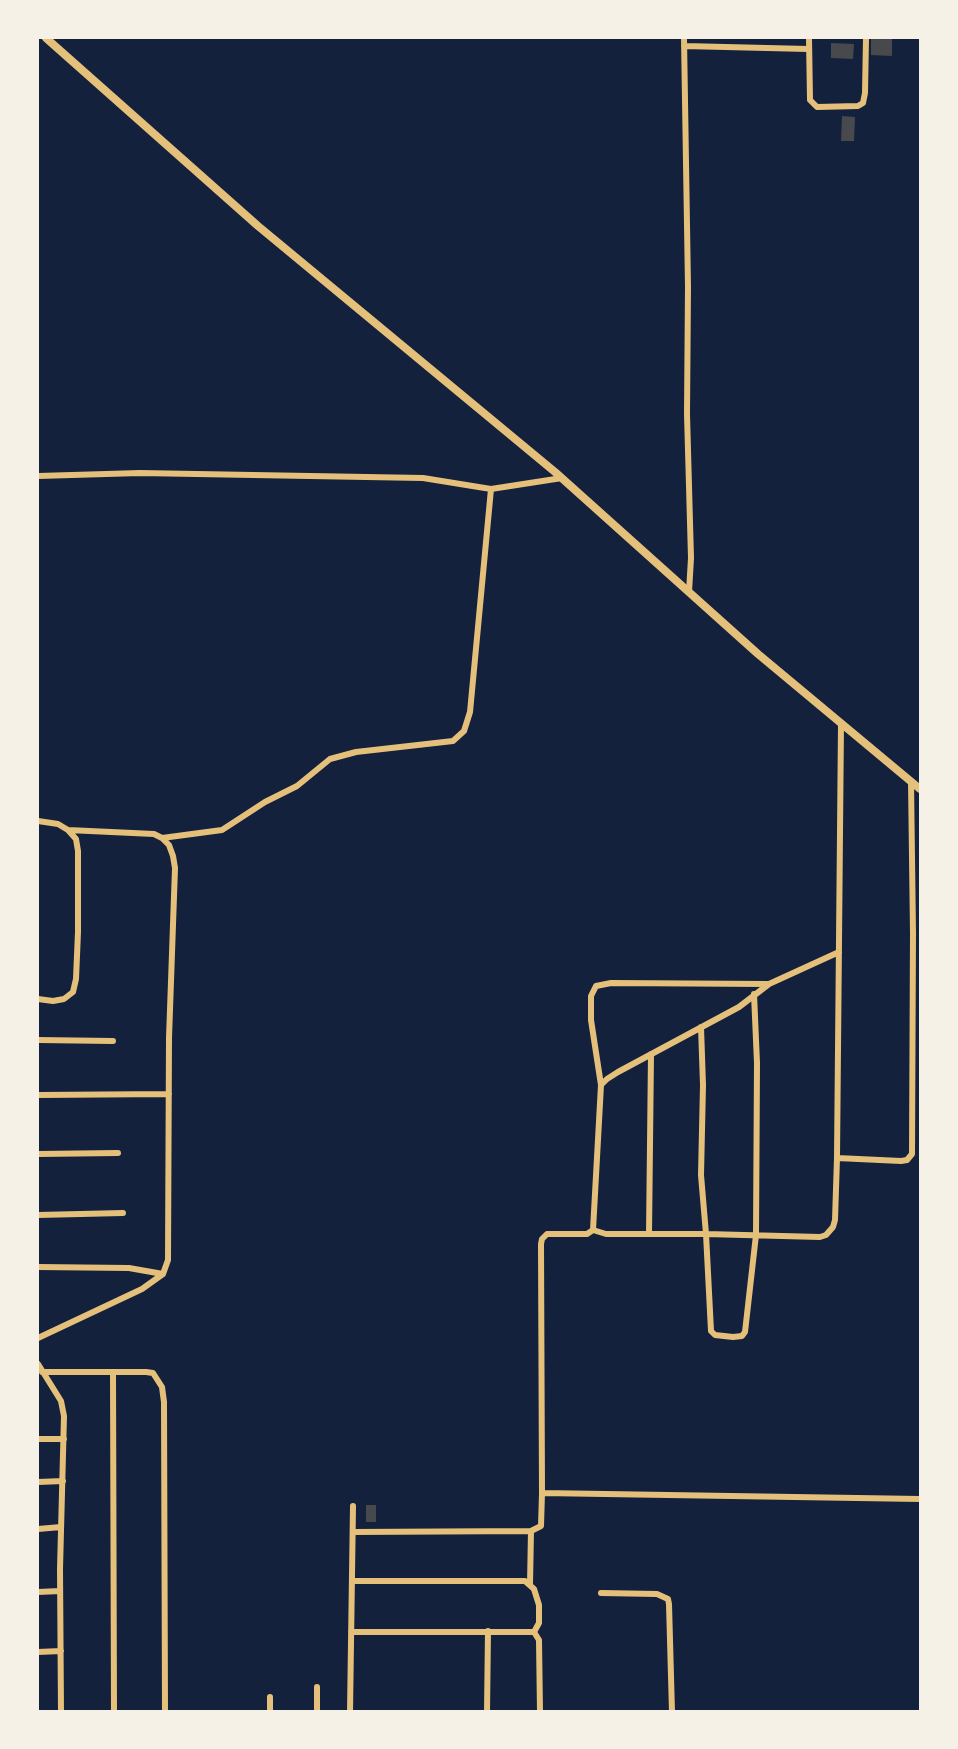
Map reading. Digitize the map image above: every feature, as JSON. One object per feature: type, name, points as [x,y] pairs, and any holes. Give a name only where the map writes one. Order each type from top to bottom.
[{"type":"street","points":[[46,38],[258,226],[562,478],[841,724],[921,789]]},
{"type":"street","points":[[684,38],[688,287],[687,414],[691,558],[689,592]]},
{"type":"street","points":[[809,38],[811,103],[817,107],[858,106],[863,103],[866,38]]},
{"type":"street","points":[[684,46],[808,49]]},
{"type":"street","points":[[38,476],[140,473],[423,478],[491,489],[562,478]]},
{"type":"street","points":[[162,838],[222,830],[265,802],[297,786],[330,759],[356,752],[453,741],[464,731],[470,712],[491,489]]},
{"type":"street","points":[[593,1230],[602,1234],[820,1237],[830,1232],[835,1220],[837,1158],[841,724]]},
{"type":"street","points":[[837,1158],[907,1160],[912,1154],[911,781]]},
{"type":"street","points":[[38,821],[58,825],[68,830],[76,839],[78,850],[76,979],[73,993],[64,999],[53,1001],[38,999]]},
{"type":"street","points":[[38,1338],[142,1289],[163,1274],[168,1260],[169,1027],[175,868],[169,845],[154,834],[68,830]]},
{"type":"street","points":[[913,933],[921,930]]},
{"type":"street","points":[[601,1085],[606,1079],[739,1008],[769,984],[839,952]]},
{"type":"street","points":[[593,1230],[601,1085],[591,1020],[591,996],[596,986],[611,983],[769,984]]},
{"type":"street","points":[[701,1028],[703,1085],[701,1175],[711,1330],[715,1335],[742,1336],[745,1332],[756,1235],[757,1063],[754,994]]},
{"type":"street","points":[[38,1040],[113,1041]]},
{"type":"street","points":[[649,1234],[651,1054]]},
{"type":"street","points":[[38,1095],[169,1094]]},
{"type":"street","points":[[912,1128],[921,1128]]},
{"type":"street","points":[[38,1154],[118,1153]]},
{"type":"street","points":[[38,1215],[123,1213]]},
{"type":"street","points":[[353,1532],[531,1531],[541,1526],[541,1244],[547,1234],[587,1234],[593,1230]]},
{"type":"street","points":[[38,1267],[129,1268],[163,1274]]},
{"type":"street","points":[[38,1364],[63,1407],[61,1712]]},
{"type":"street","points":[[42,1372],[153,1373],[162,1387],[164,1402],[165,1712]]},
{"type":"street","points":[[114,1372],[114,1712]]},
{"type":"street","points":[[38,1439],[64,1439]]},
{"type":"street","points":[[38,1482],[63,1481]]},
{"type":"street","points":[[542,1493],[921,1499]]},
{"type":"street","points":[[350,1712],[353,1506]]},
{"type":"street","points":[[38,1529],[61,1527]]},
{"type":"street","points":[[531,1531],[530,1584],[537,1597],[540,1613],[539,1623],[534,1632]]},
{"type":"street","points":[[352,1581],[518,1580],[530,1584]]},
{"type":"street","points":[[38,1592],[60,1592]]},
{"type":"street","points":[[601,1593],[657,1594],[668,1599],[672,1712]]},
{"type":"street","points":[[487,1712],[488,1631]]},
{"type":"street","points":[[351,1632],[534,1632]]},
{"type":"street","points":[[534,1632],[539,1640],[540,1712]]},
{"type":"street","points":[[38,1652],[61,1651]]},
{"type":"street","points":[[317,1686],[317,1712]]},
{"type":"street","points":[[270,1697],[270,1712]]},
{"type":"building","points":[[871,38],[892,38],[892,56],[871,55]]},
{"type":"building","points":[[831,43],[854,44],[853,59],[831,58]]},
{"type":"building","points":[[842,116],[855,117],[854,141],[841,141]]},
{"type":"building","points":[[366,1505],[376,1505],[376,1522],[366,1522]]}]
